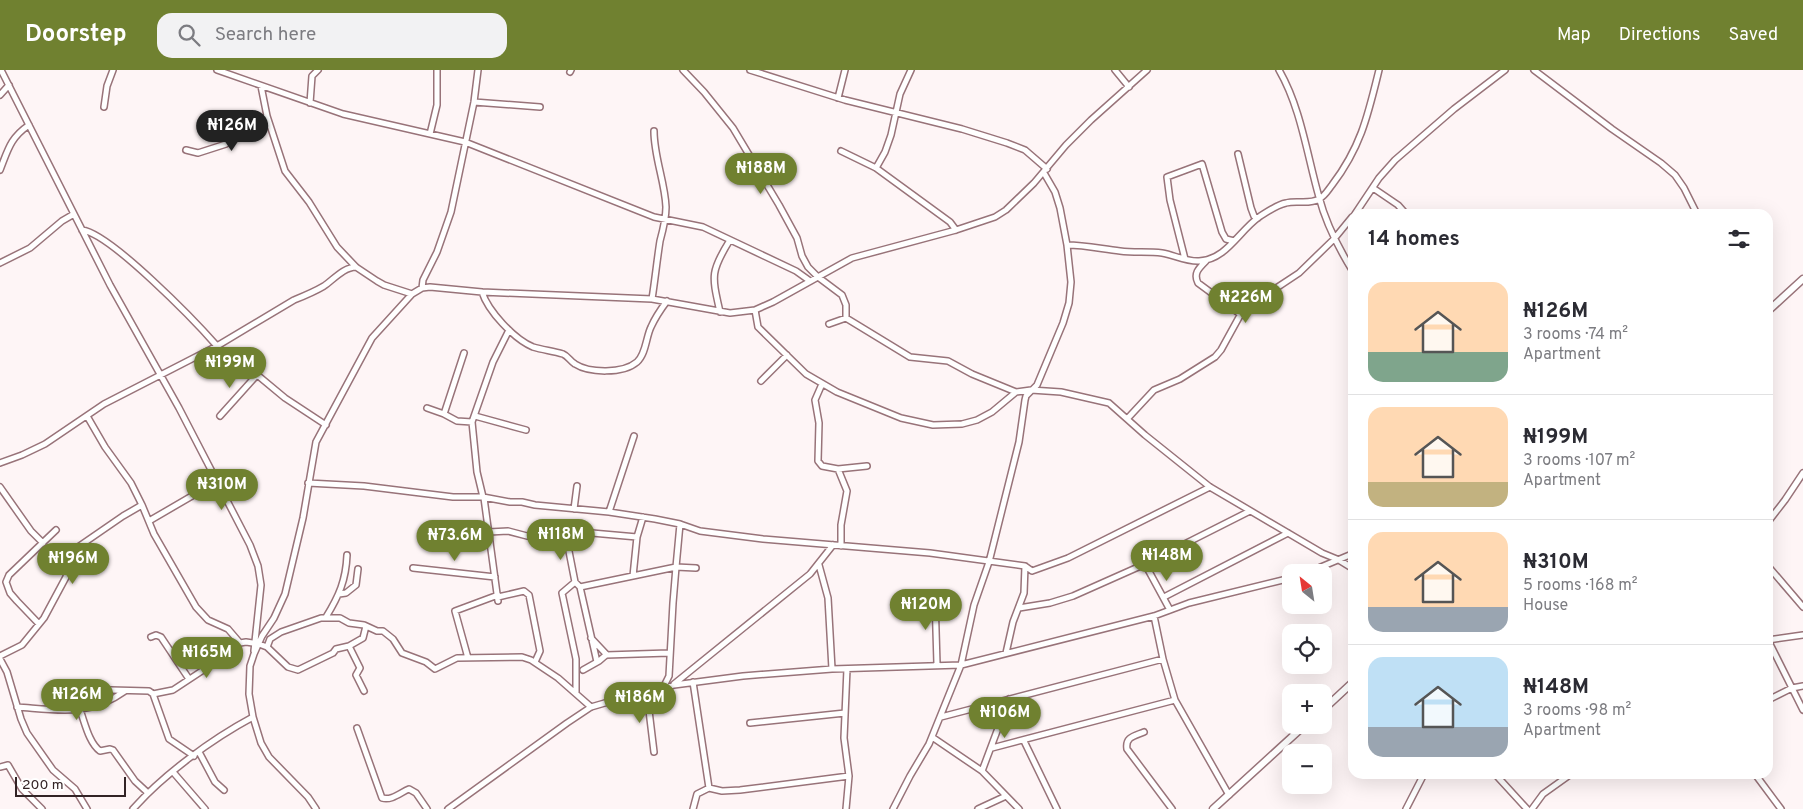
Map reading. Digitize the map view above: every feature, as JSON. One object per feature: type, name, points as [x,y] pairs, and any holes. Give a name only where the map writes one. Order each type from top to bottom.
[{"type":"main road","points":[[1773,306],[1803,279]]},
{"type":"main road","points":[[1332,701],[1348,687]]},
{"type":"main road","points":[[1213,809],[1295,734]]},
{"type":"street","points":[[1,70],[110,285],[244,532],[258,566],[261,585],[256,644],[248,676],[253,717],[261,743],[269,757],[308,797],[316,809]]},
{"type":"street","points":[[104,107],[113,70]]},
{"type":"street","points":[[217,70],[361,119],[465,142],[654,217],[703,227],[796,271],[810,281]]},
{"type":"street","points":[[310,103],[312,76],[318,70]]},
{"type":"street","points":[[430,134],[438,100],[437,70]]},
{"type":"street","points":[[422,288],[423,280],[437,252],[451,212],[474,102],[478,70]]},
{"type":"street","points":[[683,70],[704,92],[733,128],[784,213],[797,238],[802,256],[808,266],[818,277],[842,295],[846,305],[846,318]]},
{"type":"street","points":[[750,70],[838,98],[962,129],[1025,150],[1045,171],[1055,192],[1067,245],[1071,282],[1069,303],[1037,385],[1031,390],[1025,400],[1020,442],[989,562],[974,605],[961,665],[932,737],[894,809]]},
{"type":"street","points":[[838,98],[845,70]]},
{"type":"street","points":[[876,168],[885,152],[891,135],[900,94],[911,70]]},
{"type":"street","points":[[1115,70],[1129,87]]},
{"type":"street","points":[[256,644],[274,618],[285,594],[303,518],[316,442],[372,338],[412,294],[422,288],[430,287],[482,292],[667,300],[730,313],[755,310],[852,258],[956,230],[995,217],[1006,210],[1045,171],[1066,145],[1091,120],[1147,70]]},
{"type":"street","points":[[1279,70],[1296,110],[1319,199],[1334,239],[1348,263]]},
{"type":"street","points":[[1067,245],[1082,245],[1122,251],[1153,252],[1197,262],[1219,255],[1258,218],[1277,206],[1319,199],[1338,177],[1363,132],[1379,70]]},
{"type":"street","points":[[1358,209],[1386,169],[1395,160],[1454,109],[1505,70]]},
{"type":"street","points":[[1534,70],[1675,175],[1694,209]]},
{"type":"street","points":[[0,95],[9,85]]},
{"type":"street","points":[[261,86],[267,116],[284,171],[308,202],[337,247],[356,267],[384,285],[412,294]]},
{"type":"street","points":[[474,102],[540,107]]},
{"type":"street","points":[[186,150],[198,153],[226,144],[267,116]]},
{"type":"street","points":[[0,170],[9,146],[17,133],[29,125]]},
{"type":"street","points":[[652,299],[660,242],[666,219],[665,189],[654,141],[654,132]]},
{"type":"street","points":[[841,151],[876,168],[950,222],[956,230]]},
{"type":"street","points":[[1238,154],[1251,208],[1254,216],[1258,218]]},
{"type":"street","points":[[1185,259],[1167,177],[1202,164],[1222,232],[1226,239],[1234,241]]},
{"type":"street","points":[[1373,188],[1402,209]]},
{"type":"street","points":[[0,263],[30,248],[62,221],[74,214]]},
{"type":"street","points":[[1128,419],[1154,390],[1180,379],[1215,357],[1221,350],[1240,314],[1252,303],[1299,273],[1334,239],[1348,222]]},
{"type":"street","points":[[82,230],[102,239],[146,276],[192,318],[217,346],[238,359],[256,376],[285,398],[326,425]]},
{"type":"street","points":[[720,312],[714,274],[718,260],[730,240]]},
{"type":"street","points":[[1207,260],[1196,271],[1195,278],[1198,283],[1236,309],[1240,314]]},
{"type":"street","points":[[0,463],[32,451],[104,404],[217,346],[294,300],[306,296],[323,286],[349,268],[356,267]]},
{"type":"street","points":[[482,292],[485,301],[510,330],[532,346],[562,354],[575,364],[599,371],[614,371],[637,362],[643,352],[650,328],[667,300]]},
{"type":"street","points":[[755,310],[758,327],[806,374],[837,392],[902,418],[925,424],[946,426],[968,423],[986,416],[1001,406],[1016,392]]},
{"type":"street","points":[[829,324],[846,318]]},
{"type":"street","points":[[846,318],[910,357],[952,362],[972,374],[1016,392],[1031,390],[1061,392],[1109,403],[1145,435],[1210,487],[1322,553],[1348,566]]},
{"type":"street","points":[[498,598],[489,532],[477,472],[472,422],[493,362],[510,330]]},
{"type":"street","points":[[444,414],[464,353]]},
{"type":"street","points":[[761,381],[787,355]]},
{"type":"street","points":[[220,416],[256,376]]},
{"type":"street","points":[[822,384],[815,400],[819,423],[818,460],[822,466],[838,469],[866,466]]},
{"type":"street","points":[[427,408],[456,421],[472,422]]},
{"type":"street","points":[[87,416],[127,478],[142,505],[154,534],[196,607],[208,620],[228,630],[240,643]]},
{"type":"street","points":[[475,416],[526,430]]},
{"type":"street","points":[[609,512],[634,436]]},
{"type":"street","points":[[838,469],[847,491],[841,525],[841,546]]},
{"type":"street","points":[[1773,516],[1803,473]]},
{"type":"street","points":[[149,521],[216,482]]},
{"type":"street","points":[[308,483],[364,486],[609,512],[680,524],[700,531],[771,540],[930,554],[1025,566],[1032,571],[1047,567],[1210,487]]},
{"type":"street","points":[[574,509],[577,486]]},
{"type":"street","points":[[0,487],[31,531],[42,543]]},
{"type":"street","points":[[87,809],[75,789],[53,770],[27,733],[7,672],[0,658],[22,645],[39,624],[62,586],[70,558],[78,547],[142,505]]},
{"type":"street","points":[[1019,608],[1050,603],[1072,596],[1145,564],[1250,511]]},
{"type":"street","points":[[632,576],[637,537],[642,517]]},
{"type":"street","points":[[662,688],[669,676],[669,653],[680,524]]},
{"type":"street","points":[[39,624],[16,601],[10,593],[6,582],[9,575],[56,530]]},
{"type":"street","points":[[489,532],[508,531],[527,536],[566,536],[592,533],[637,537]]},
{"type":"street","points":[[1164,597],[1288,533]]},
{"type":"street","points":[[566,536],[575,582],[580,587],[597,662]]},
{"type":"street","points":[[674,685],[819,565],[833,546]]},
{"type":"street","points":[[326,617],[339,594],[346,573],[347,555]]},
{"type":"street","points":[[1329,564],[1348,556]]},
{"type":"street","points":[[1145,564],[1170,610]]},
{"type":"street","points":[[819,565],[828,598],[832,669]]},
{"type":"street","points":[[1006,653],[1013,622],[1024,593],[1025,566]]},
{"type":"street","points":[[413,568],[495,577]]},
{"type":"street","points":[[580,587],[676,568],[696,568]]},
{"type":"street","points":[[339,594],[346,592],[356,585],[358,569]]},
{"type":"street","points":[[1773,572],[1803,607]]},
{"type":"street","points":[[448,809],[567,723],[591,708],[615,700],[693,682],[832,669],[937,664],[961,665],[1154,616],[1189,603],[1282,580]]},
{"type":"street","points":[[575,582],[562,593],[576,659],[576,693]]},
{"type":"street","points":[[468,658],[455,611],[524,591],[529,595],[540,651],[535,662]]},
{"type":"street","points":[[935,597],[937,664]]},
{"type":"street","points":[[1154,616],[1163,659],[1175,700],[1228,795]]},
{"type":"street","points":[[267,647],[270,639],[281,632],[326,617],[340,618],[350,623],[382,631],[393,640],[402,653],[426,662],[435,669],[457,658],[522,657],[535,662],[558,678],[591,708]]},
{"type":"street","points":[[153,694],[173,690],[217,662],[240,643],[267,647],[288,667],[298,670],[333,653],[336,649],[349,646],[363,638],[366,626]]},
{"type":"street","points":[[152,637],[156,634],[161,637],[189,679]]},
{"type":"street","points":[[1773,639],[1803,635]]},
{"type":"street","points":[[591,638],[607,654]]},
{"type":"street","points":[[349,646],[360,668],[356,675],[364,691]]},
{"type":"street","points":[[1773,650],[1803,710]]},
{"type":"street","points":[[583,670],[607,654],[669,653]]},
{"type":"street","points":[[941,717],[1163,659]]},
{"type":"street","points":[[846,809],[849,776],[844,738],[847,669]]},
{"type":"street","points":[[693,682],[709,788]]},
{"type":"street","points":[[1773,698],[1792,688],[1803,686]]},
{"type":"street","points":[[111,690],[144,690],[153,694],[169,739],[194,756]]},
{"type":"street","points":[[17,707],[80,710],[102,703],[125,690]]},
{"type":"street","points":[[647,694],[654,752]]},
{"type":"street","points":[[982,771],[1009,699]]},
{"type":"street","points":[[992,748],[1175,700]]},
{"type":"street","points":[[80,710],[90,737],[97,748],[100,751],[113,750],[135,781],[148,793]]},
{"type":"street","points":[[750,723],[845,713]]},
{"type":"street","points":[[133,809],[148,793],[199,752],[236,726],[253,717]]},
{"type":"street","points":[[357,728],[382,798],[391,798],[410,789],[416,793],[427,809]]},
{"type":"street","points":[[1144,732],[1129,738],[1126,744],[1127,749],[1172,809]]},
{"type":"street","points":[[932,737],[982,771],[1019,809]]},
{"type":"street","points":[[1024,741],[1057,809]]},
{"type":"street","points":[[199,752],[215,782],[224,790]]},
{"type":"street","points":[[0,767],[8,765],[22,789],[42,809]]},
{"type":"street","points":[[173,772],[204,809]]},
{"type":"street","points":[[693,809],[697,794],[709,788],[722,791],[740,790],[849,776]]},
{"type":"street","points":[[1406,809],[1421,779]]},
{"type":"street","points":[[1499,779],[1526,809]]},
{"type":"street","points":[[1532,809],[1543,794],[1564,779]]},
{"type":"street","points":[[1759,779],[1781,809]]},
{"type":"street","points":[[978,809],[1006,796]]}]
